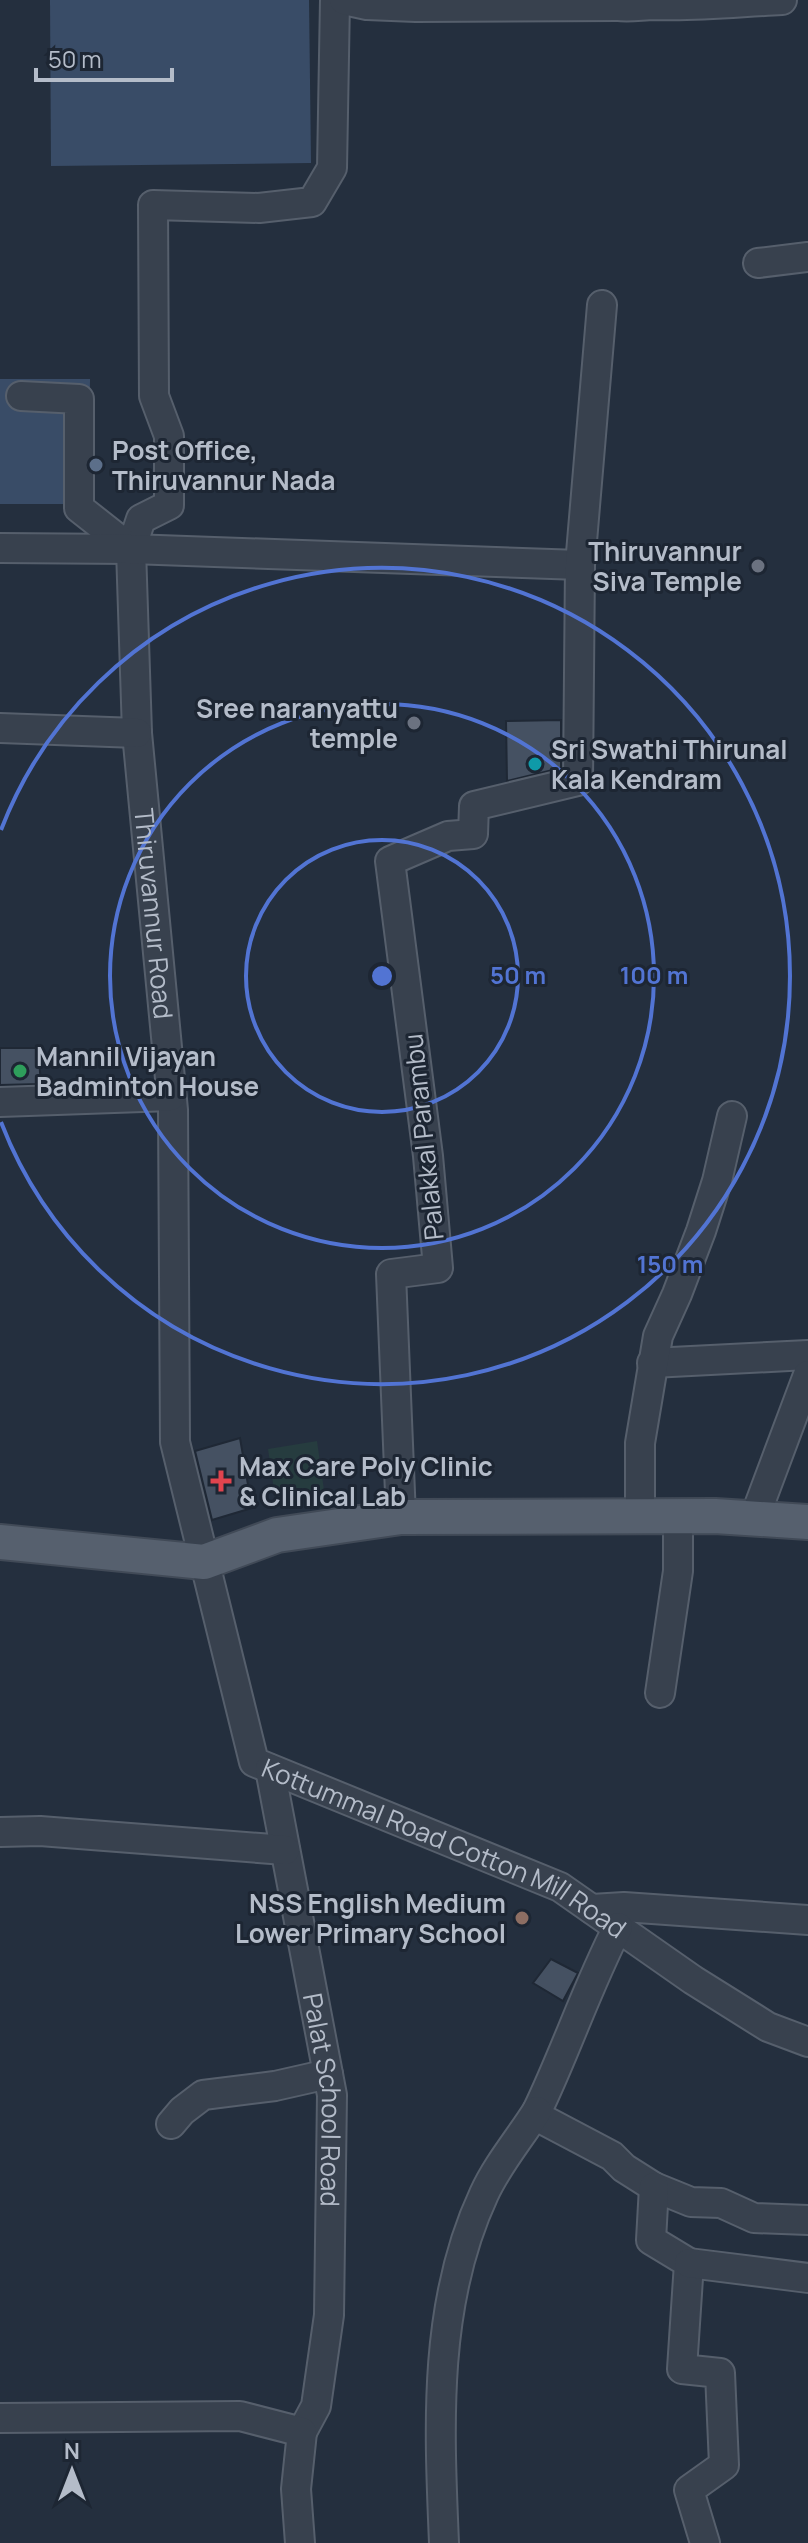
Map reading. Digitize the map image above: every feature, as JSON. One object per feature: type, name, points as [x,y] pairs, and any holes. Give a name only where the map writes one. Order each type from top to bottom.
[{"type":"main road","points":[[0,1542],[204,1562],[277,1535],[401,1517],[678,1517],[808,1522]]},
{"type":"street","points":[[131,549],[141,519],[169,505],[169,436],[154,396],[153,205],[259,208],[312,202],[332,168],[335,0]]},
{"type":"street","points":[[344,0],[367,5],[416,7],[634,8],[782,0]]},
{"type":"street","points":[[758,263],[808,257]]},
{"type":"street","points":[[0,548],[131,549],[580,565],[602,305]]},
{"type":"street","points":[[21,396],[79,399],[79,508],[131,549]]},
{"type":"street","name":"Thiruvannur Road","points":[[131,549],[137,733],[173,1116],[175,1442],[204,1562]]},
{"type":"street","name":"Palakkal Parambu","points":[[401,1517],[391,1274],[438,1268],[428,1156],[390,861],[448,836],[473,834],[474,806],[578,781],[580,565]]},
{"type":"street","points":[[0,728],[137,733]]},
{"type":"street","points":[[0,1102],[171,1096]]},
{"type":"street","points":[[640,1518],[640,1443],[658,1336],[701,1231],[717,1181],[732,1116]]},
{"type":"street","points":[[652,1363],[808,1355]]},
{"type":"street","points":[[754,1519],[808,1375]]},
{"type":"street","points":[[660,1693],[678,1571],[678,1517]]},
{"type":"street","name":"Kottummal Road Cotton Mill Road","points":[[204,1562],[254,1762],[560,1887],[693,1980],[768,2027],[808,2042]]},
{"type":"street","name":"Palat School Road","points":[[270,1769],[332,2095],[329,2315],[316,2406],[302,2432],[296,2489],[300,2543]]},
{"type":"street","points":[[0,1832],[40,1831],[285,1850]]},
{"type":"street","points":[[592,1909],[624,1907],[808,1920]]},
{"type":"street","points":[[444,2543],[439,2430],[442,2358],[463,2243],[486,2190],[537,2111],[574,2029],[594,1973],[618,1927]]},
{"type":"street","points":[[171,2124],[203,2095],[275,2086],[328,2074]]},
{"type":"street","points":[[537,2111],[540,2118],[612,2156],[624,2168],[654,2187],[691,2202],[721,2203],[754,2218],[808,2220]]},
{"type":"street","points":[[654,2187],[651,2240],[689,2263],[808,2278]]},
{"type":"street","points":[[689,2263],[682,2369],[720,2373],[724,2465],[689,2490],[705,2543]]},
{"type":"street","points":[[0,2418],[240,2416],[302,2432]]},
{"type":"green space","points":[[317,1441],[324,1490],[275,1497],[268,1449]]},
{"type":"water","points":[[50,0],[309,0],[311,163],[51,166]]},
{"type":"water","points":[[0,379],[90,379],[89,504],[0,504]]},
{"type":"building","name":"Sri Swathi Thirunal Kala Kendram","points":[[561,720],[561,768],[507,781],[506,721]]},
{"type":"building","name":"Mannil Vijayan Badminton House","points":[[0,1048],[38,1048],[41,1084],[0,1085]]},
{"type":"building","name":"Max Care Poly Clinic & Clinical Lab","points":[[240,1438],[252,1508],[212,1520],[195,1451]]},
{"type":"building","points":[[551,1959],[578,1973],[563,2001],[533,1983]]},
{"type":"place","name":"Post Office, Thiruvannur Nada","points":[[96,465]]},
{"type":"place","name":"Thiruvannur Siva Temple","points":[[758,566]]},
{"type":"place","name":"Sree naranyattu temple","points":[[414,723]]},
{"type":"place","name":"Sri Swathi Thirunal Kala Kendram","points":[[535,764]]},
{"type":"place","name":"Mannil Vijayan Badminton House","points":[[20,1071]]},
{"type":"place","name":"Max Care Poly Clinic & Clinical Lab","points":[[221,1481]]},
{"type":"place","name":"NSS English Medium Lower Primary School","points":[[522,1918]]}]
